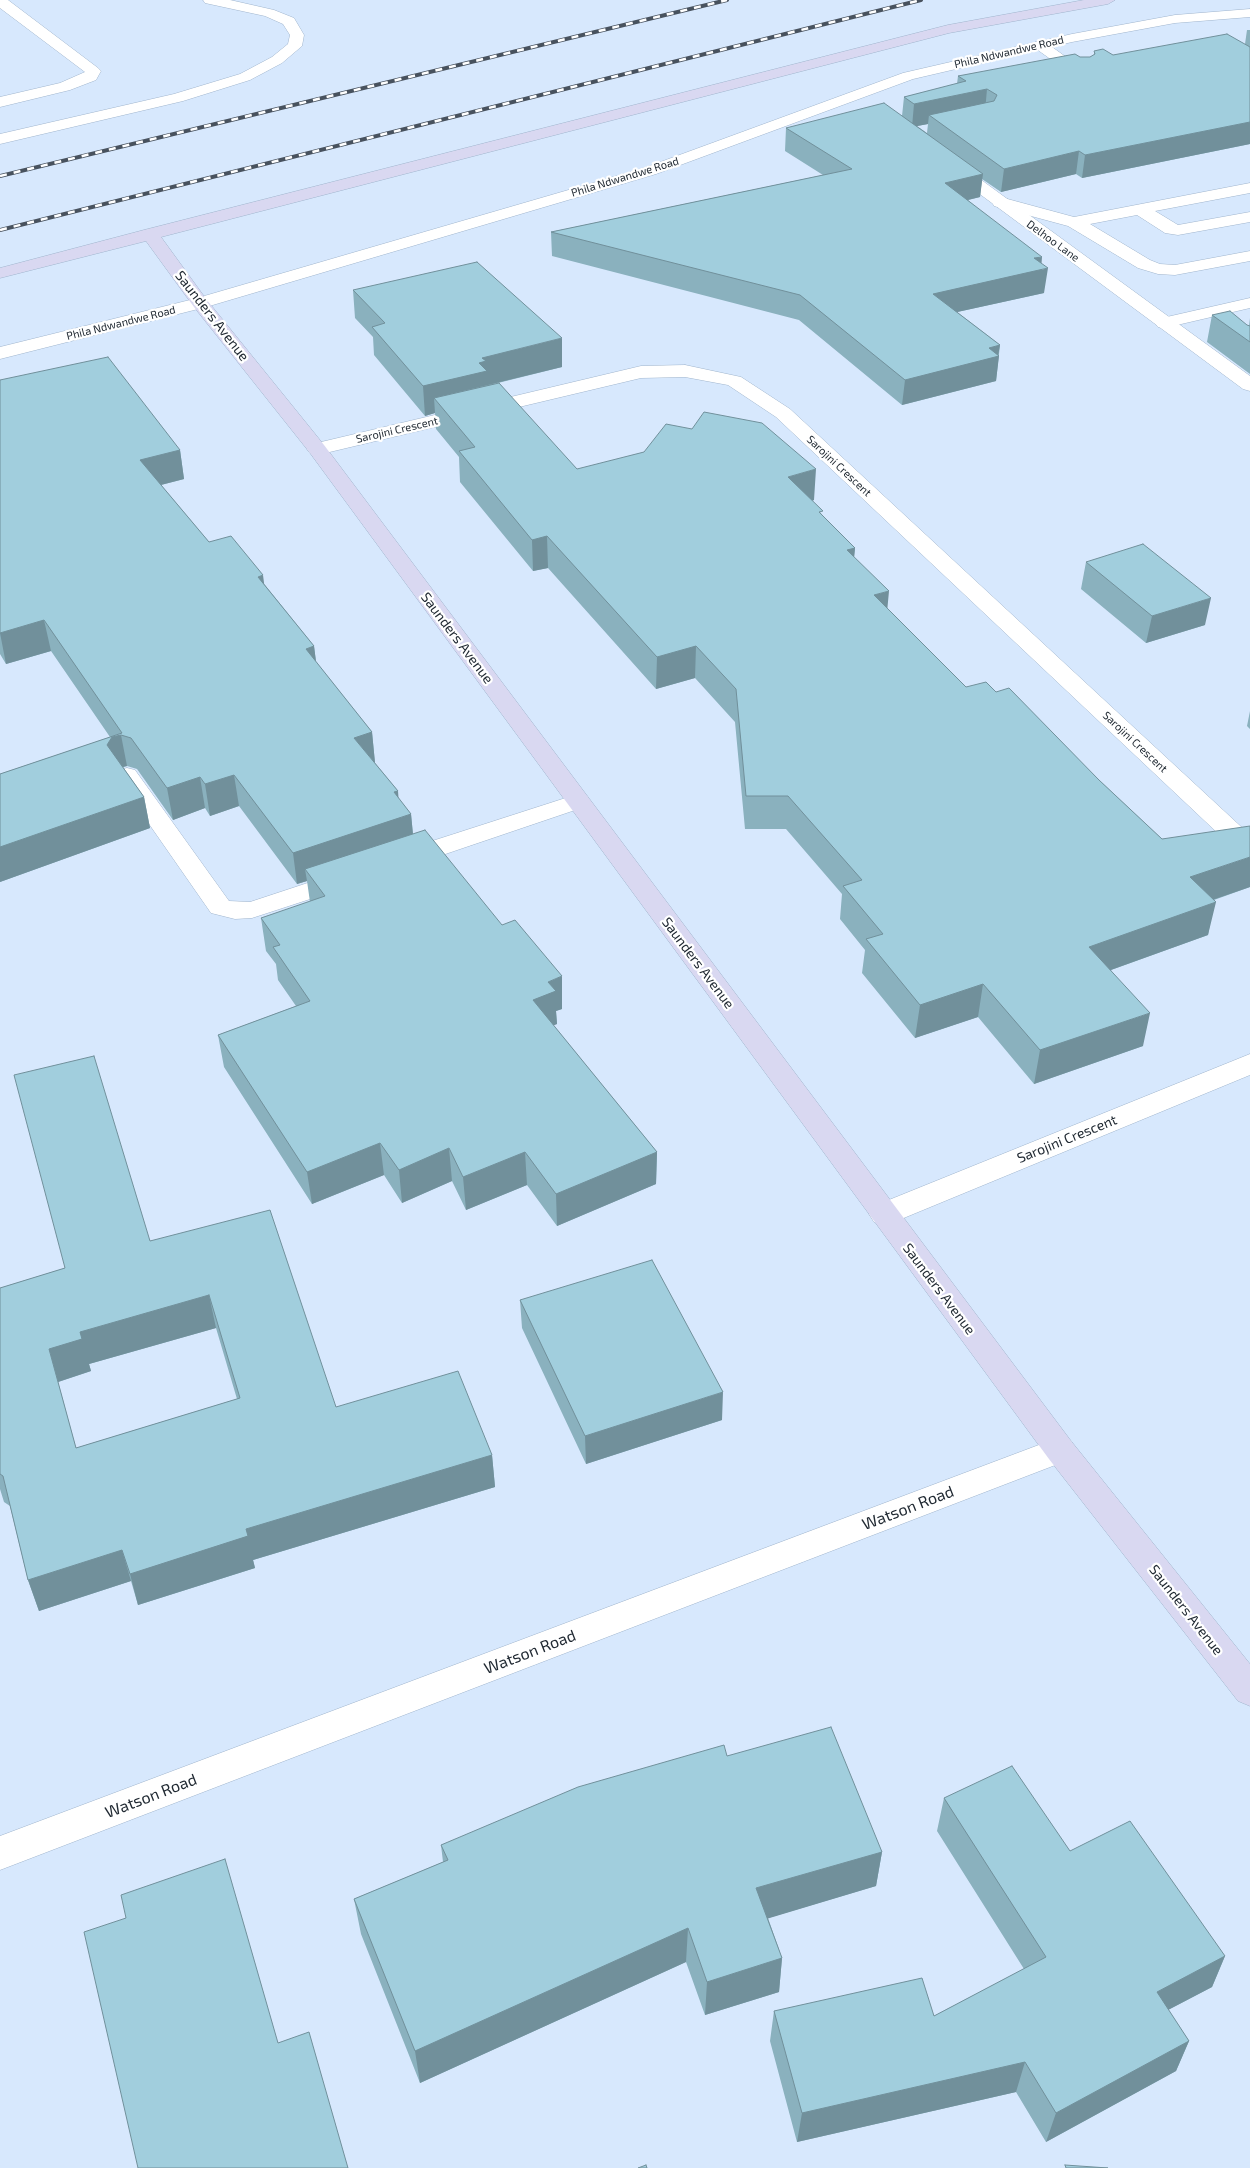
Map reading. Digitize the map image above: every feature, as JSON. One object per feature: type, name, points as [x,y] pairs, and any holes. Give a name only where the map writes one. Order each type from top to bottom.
[{"type":"street","points":[[0,139],[178,98],[245,77],[277,60],[295,46],[297,35],[289,22],[269,13],[210,0]]},
{"type":"street","points":[[0,273],[948,29],[1044,0]]},
{"type":"street","points":[[948,29],[1108,0]]},
{"type":"street","points":[[0,1],[92,69],[91,76],[65,87],[0,102]]},
{"type":"street","name":"Phila Ndwandwe Road","points":[[0,353],[200,303],[650,171],[908,76],[1040,45],[1175,19],[1250,13]]},
{"type":"street","points":[[1175,19],[1200,34]]},
{"type":"street","points":[[1040,45],[1082,75]]},
{"type":"street","points":[[856,96],[871,107]]},
{"type":"street","name":"Delhoo Lane","points":[[939,157],[1250,385]]},
{"type":"street","points":[[1074,222],[1250,188]]},
{"type":"street","points":[[1000,202],[1074,222],[1144,264],[1158,269],[1175,270],[1250,256]]},
{"type":"street","points":[[1139,209],[1178,230],[1250,217]]},
{"type":"street","name":"Saunders Avenue","points":[[150,234],[200,303],[317,449],[1060,1450],[1250,1690]]},
{"type":"street","points":[[1164,323],[1250,303]]},
{"type":"street","points":[[1206,313],[1220,324]]},
{"type":"street","name":"Sarojini Crescent","points":[[317,449],[642,372],[685,371],[734,381],[783,413],[1250,849]]},
{"type":"street","points":[[128,775],[220,908],[235,911],[252,910],[578,801]]},
{"type":"street","name":"Sarojini Crescent","points":[[884,1214],[1250,1064]]},
{"type":"street","name":"Watson Road","points":[[0,1853],[1060,1450]]},
{"type":"building","points":[[1227,34],[1250,47],[1250,122],[1085,155],[1079,151],[1004,169],[929,115],[994,101],[997,95],[987,89],[914,104],[904,97],[966,81],[958,76],[1075,54],[1080,57],[1090,57],[1095,54],[1094,51],[1103,49],[1113,55]]},
{"type":"building","points":[[884,103],[983,174],[945,183],[1042,257],[1034,258],[1048,268],[933,294],[1000,345],[989,348],[999,356],[905,380],[800,295],[551,232],[852,169],[786,128]]},
{"type":"building","points":[[477,262],[562,338],[482,358],[486,361],[479,363],[487,371],[423,386],[372,327],[385,323],[353,290]]},
{"type":"building","points":[[1230,311],[1250,326],[1250,342],[1212,315]]},
{"type":"building","points":[[108,357],[180,450],[140,460],[209,542],[231,536],[263,575],[258,577],[314,646],[306,649],[372,732],[354,738],[398,791],[394,792],[411,814],[293,853],[234,775],[205,784],[200,777],[167,788],[131,738],[121,735],[112,737],[107,745],[144,797],[0,847],[0,774],[122,733],[44,620],[0,633],[0,380]]},
{"type":"building","points":[[499,383],[577,469],[644,452],[666,424],[692,429],[704,412],[762,423],[816,469],[788,477],[823,511],[819,512],[855,548],[847,550],[889,591],[874,595],[966,687],[986,682],[996,692],[1009,688],[1099,780],[1162,839],[1250,826],[1250,857],[1190,877],[1216,902],[1089,947],[1150,1013],[1040,1050],[983,984],[920,1005],[866,939],[883,934],[843,886],[862,880],[788,796],[746,796],[736,689],[696,646],[657,657],[547,536],[532,540],[459,451],[475,447],[434,398]]},
{"type":"building","points":[[1143,544],[1211,598],[1152,616],[1086,562]]},
{"type":"building","points":[[425,830],[502,925],[515,920],[562,976],[548,982],[556,991],[533,1000],[657,1152],[556,1194],[525,1152],[463,1177],[449,1148],[399,1170],[380,1143],[307,1172],[218,1035],[310,1001],[273,947],[280,945],[261,918],[325,896],[305,869]]},
{"type":"building","points":[[94,1056],[150,1241],[270,1210],[336,1407],[458,1371],[492,1455],[246,1529],[248,1536],[130,1574],[122,1550],[28,1580],[3,1476],[0,1474],[0,1288],[65,1268],[14,1075]],"holes":[[[209,1295],[240,1398],[76,1448],[49,1349],[82,1339],[80,1332]]]},
{"type":"building","points":[[652,1260],[723,1392],[585,1436],[520,1300]]},
{"type":"building","points":[[831,1727],[882,1852],[756,1888],[782,1958],[707,1982],[688,1928],[415,2051],[354,1899],[448,1860],[441,1845],[578,1787],[724,1745],[727,1756]]},
{"type":"building","points":[[1012,1766],[1070,1851],[1130,1821],[1225,1956],[1157,1992],[1189,2041],[1056,2113],[1025,2062],[802,2113],[774,2011],[922,1978],[934,2016],[1046,1957],[944,1798]]},
{"type":"building","points":[[225,1859],[278,2043],[309,2032],[348,2168],[138,2168],[84,1932],[126,1918],[121,1895]]},
{"type":"building","points":[[1065,2165],[1108,2168],[1066,2168]]},
{"type":"railway","points":[[0,176],[727,0]]},
{"type":"railway","points":[[0,230],[921,0]]}]
